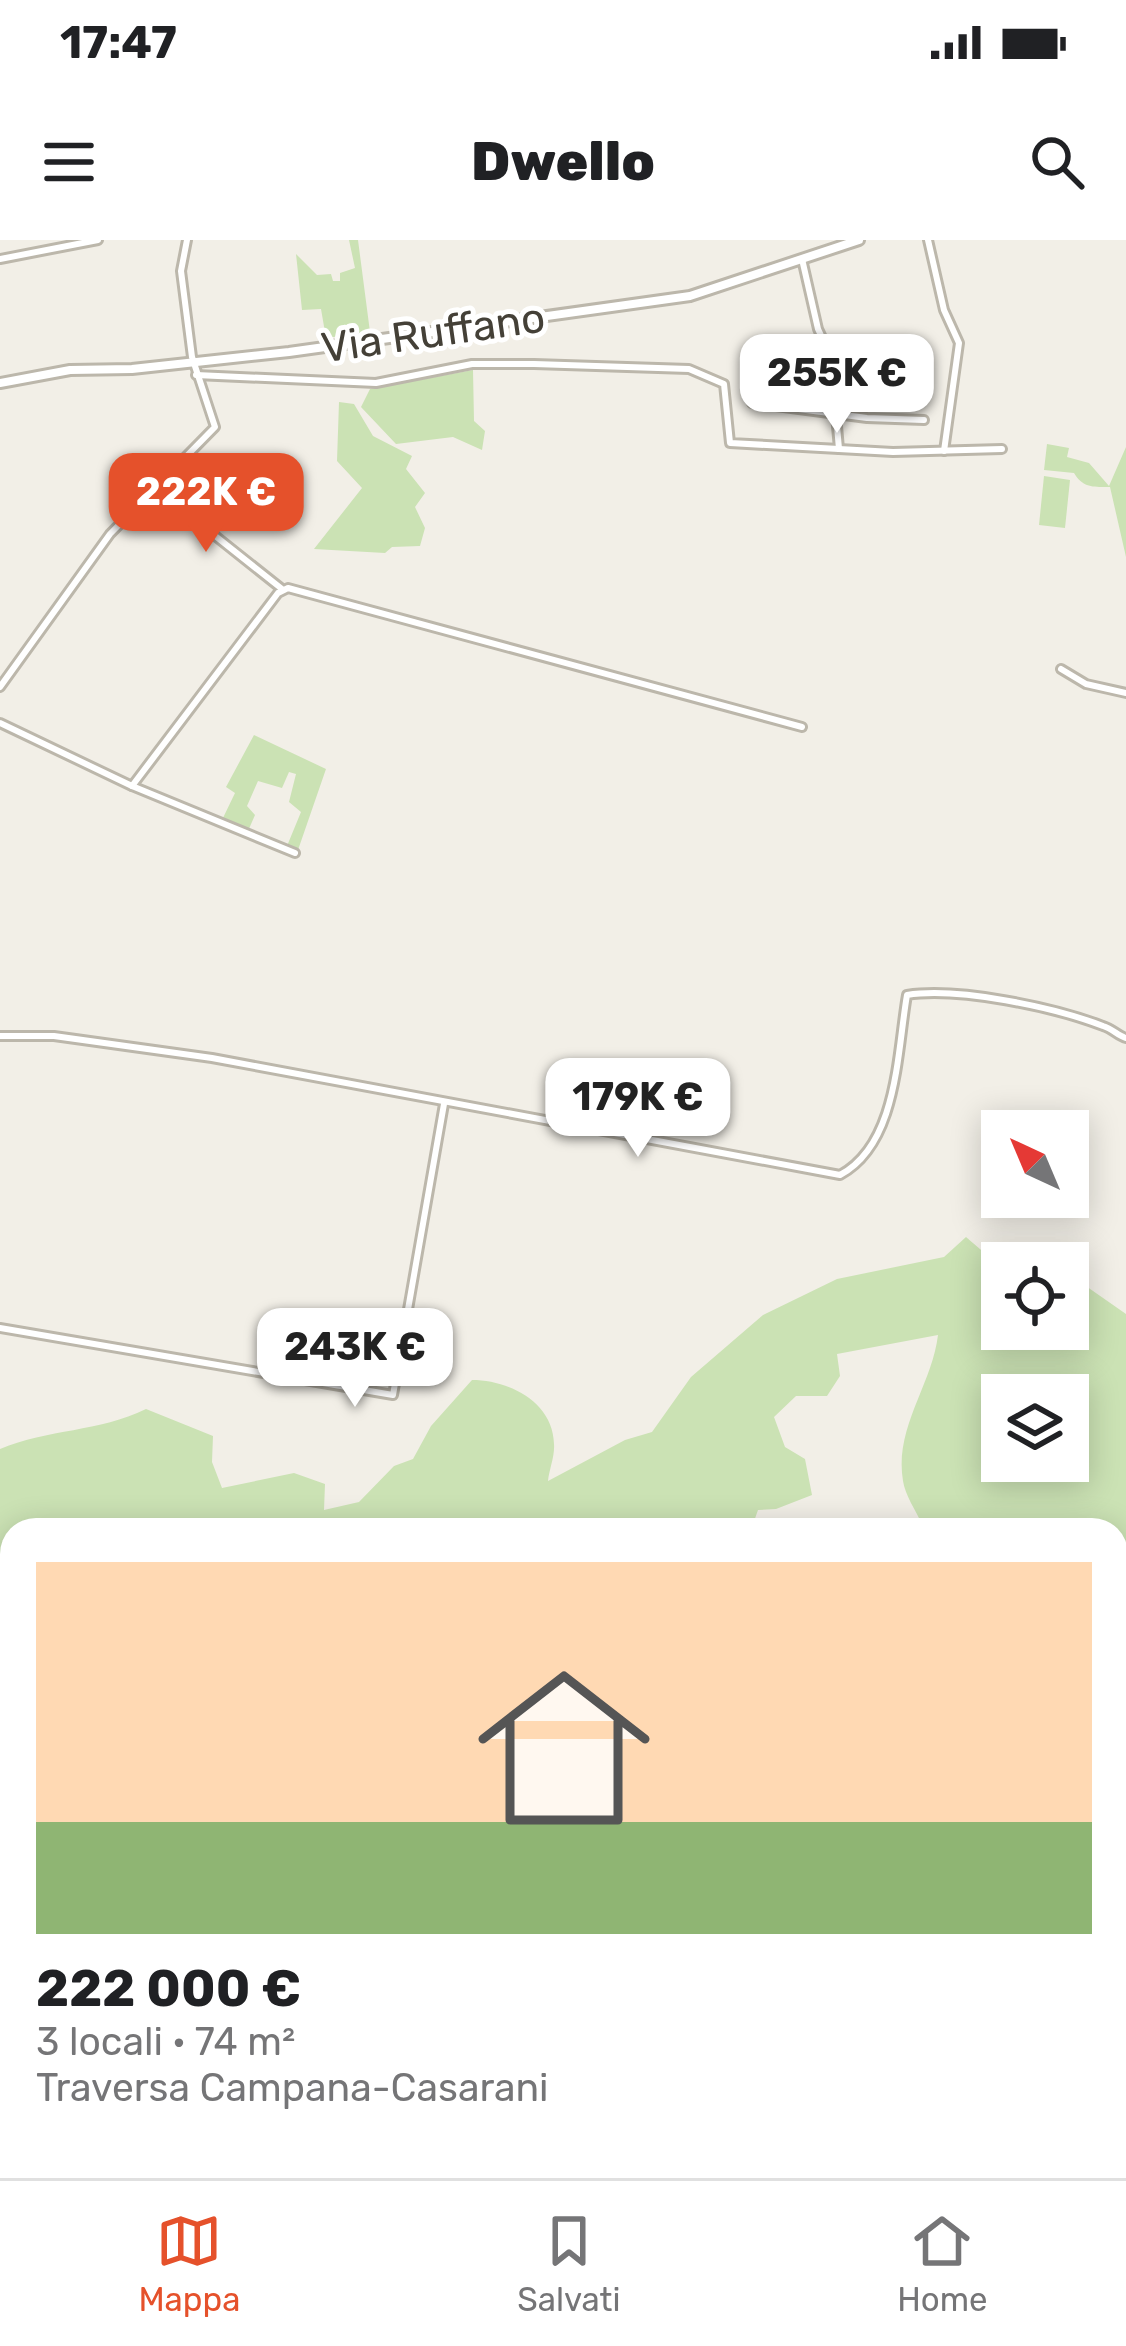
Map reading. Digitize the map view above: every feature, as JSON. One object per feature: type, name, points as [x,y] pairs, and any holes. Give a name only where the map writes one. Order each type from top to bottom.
[{"type":"street","points":[[0,259],[98,240]]},
{"type":"street","points":[[0,687],[110,534],[215,427],[193,364],[181,271],[187,240]]},
{"type":"street","name":"Via Ruffano","points":[[0,383],[70,370],[193,364],[690,296],[859,240]]},
{"type":"street","points":[[928,240],[944,310],[958,344],[944,451]]},
{"type":"street","points":[[802,259],[814,316],[831,357],[839,449]]},
{"type":"street","points":[[196,375],[376,383],[472,364],[689,369],[724,384],[730,442],[839,449],[1002,448]]},
{"type":"street","points":[[752,404],[836,415],[923,419]]},
{"type":"street","points":[[154,488],[283,589],[802,727]]},
{"type":"street","points":[[132,786],[214,672],[283,589]]},
{"type":"street","points":[[1061,669],[1086,684],[1126,693]]},
{"type":"street","points":[[0,723],[132,786],[295,854]]},
{"type":"street","points":[[0,1036],[54,1036],[212,1058],[840,1175],[853,1168],[882,1131],[908,995],[938,990],[964,993],[1109,1027],[1122,1040],[1126,1038]]},
{"type":"street","points":[[0,1328],[393,1395],[444,1103]]},
{"type":"green space","points":[[349,240],[358,240],[370,332],[326,338],[321,309],[302,310],[296,254],[317,275],[331,274],[333,281],[340,281],[340,273],[355,268]]},
{"type":"green space","points":[[473,370],[474,421],[485,431],[482,450],[453,437],[396,444],[361,407],[370,389]]},
{"type":"green space","points":[[339,402],[354,404],[373,436],[412,456],[406,469],[425,493],[415,507],[425,528],[420,546],[392,547],[385,553],[314,549],[362,488],[337,461]]},
{"type":"green space","points":[[1047,444],[1069,448],[1067,457],[1089,463],[1109,486],[1126,447],[1126,557],[1110,487],[1085,484],[1074,473],[1044,470]]},
{"type":"green space","points":[[1044,476],[1070,480],[1065,528],[1039,525]]},
{"type":"green space","points":[[254,735],[326,769],[298,850],[287,846],[301,812],[289,802],[296,774],[289,772],[282,788],[258,781],[247,806],[255,815],[248,831],[222,820],[235,793],[226,787]]},
{"type":"green space","points":[[966,1237],[981,1250],[981,1350],[1089,1350],[1089,1288],[1126,1314],[1126,1518],[919,1518],[906,1492],[902,1462],[938,1335],[837,1354],[840,1376],[827,1396],[796,1396],[774,1417],[785,1447],[805,1459],[812,1495],[776,1509],[758,1510],[755,1518],[0,1518],[0,1449],[146,1409],[213,1436],[212,1462],[222,1488],[294,1473],[325,1484],[324,1510],[359,1502],[394,1466],[413,1459],[431,1426],[472,1380],[514,1389],[546,1416],[554,1444],[548,1481],[625,1440],[652,1432],[691,1377],[763,1315],[837,1279],[944,1257]]}]
